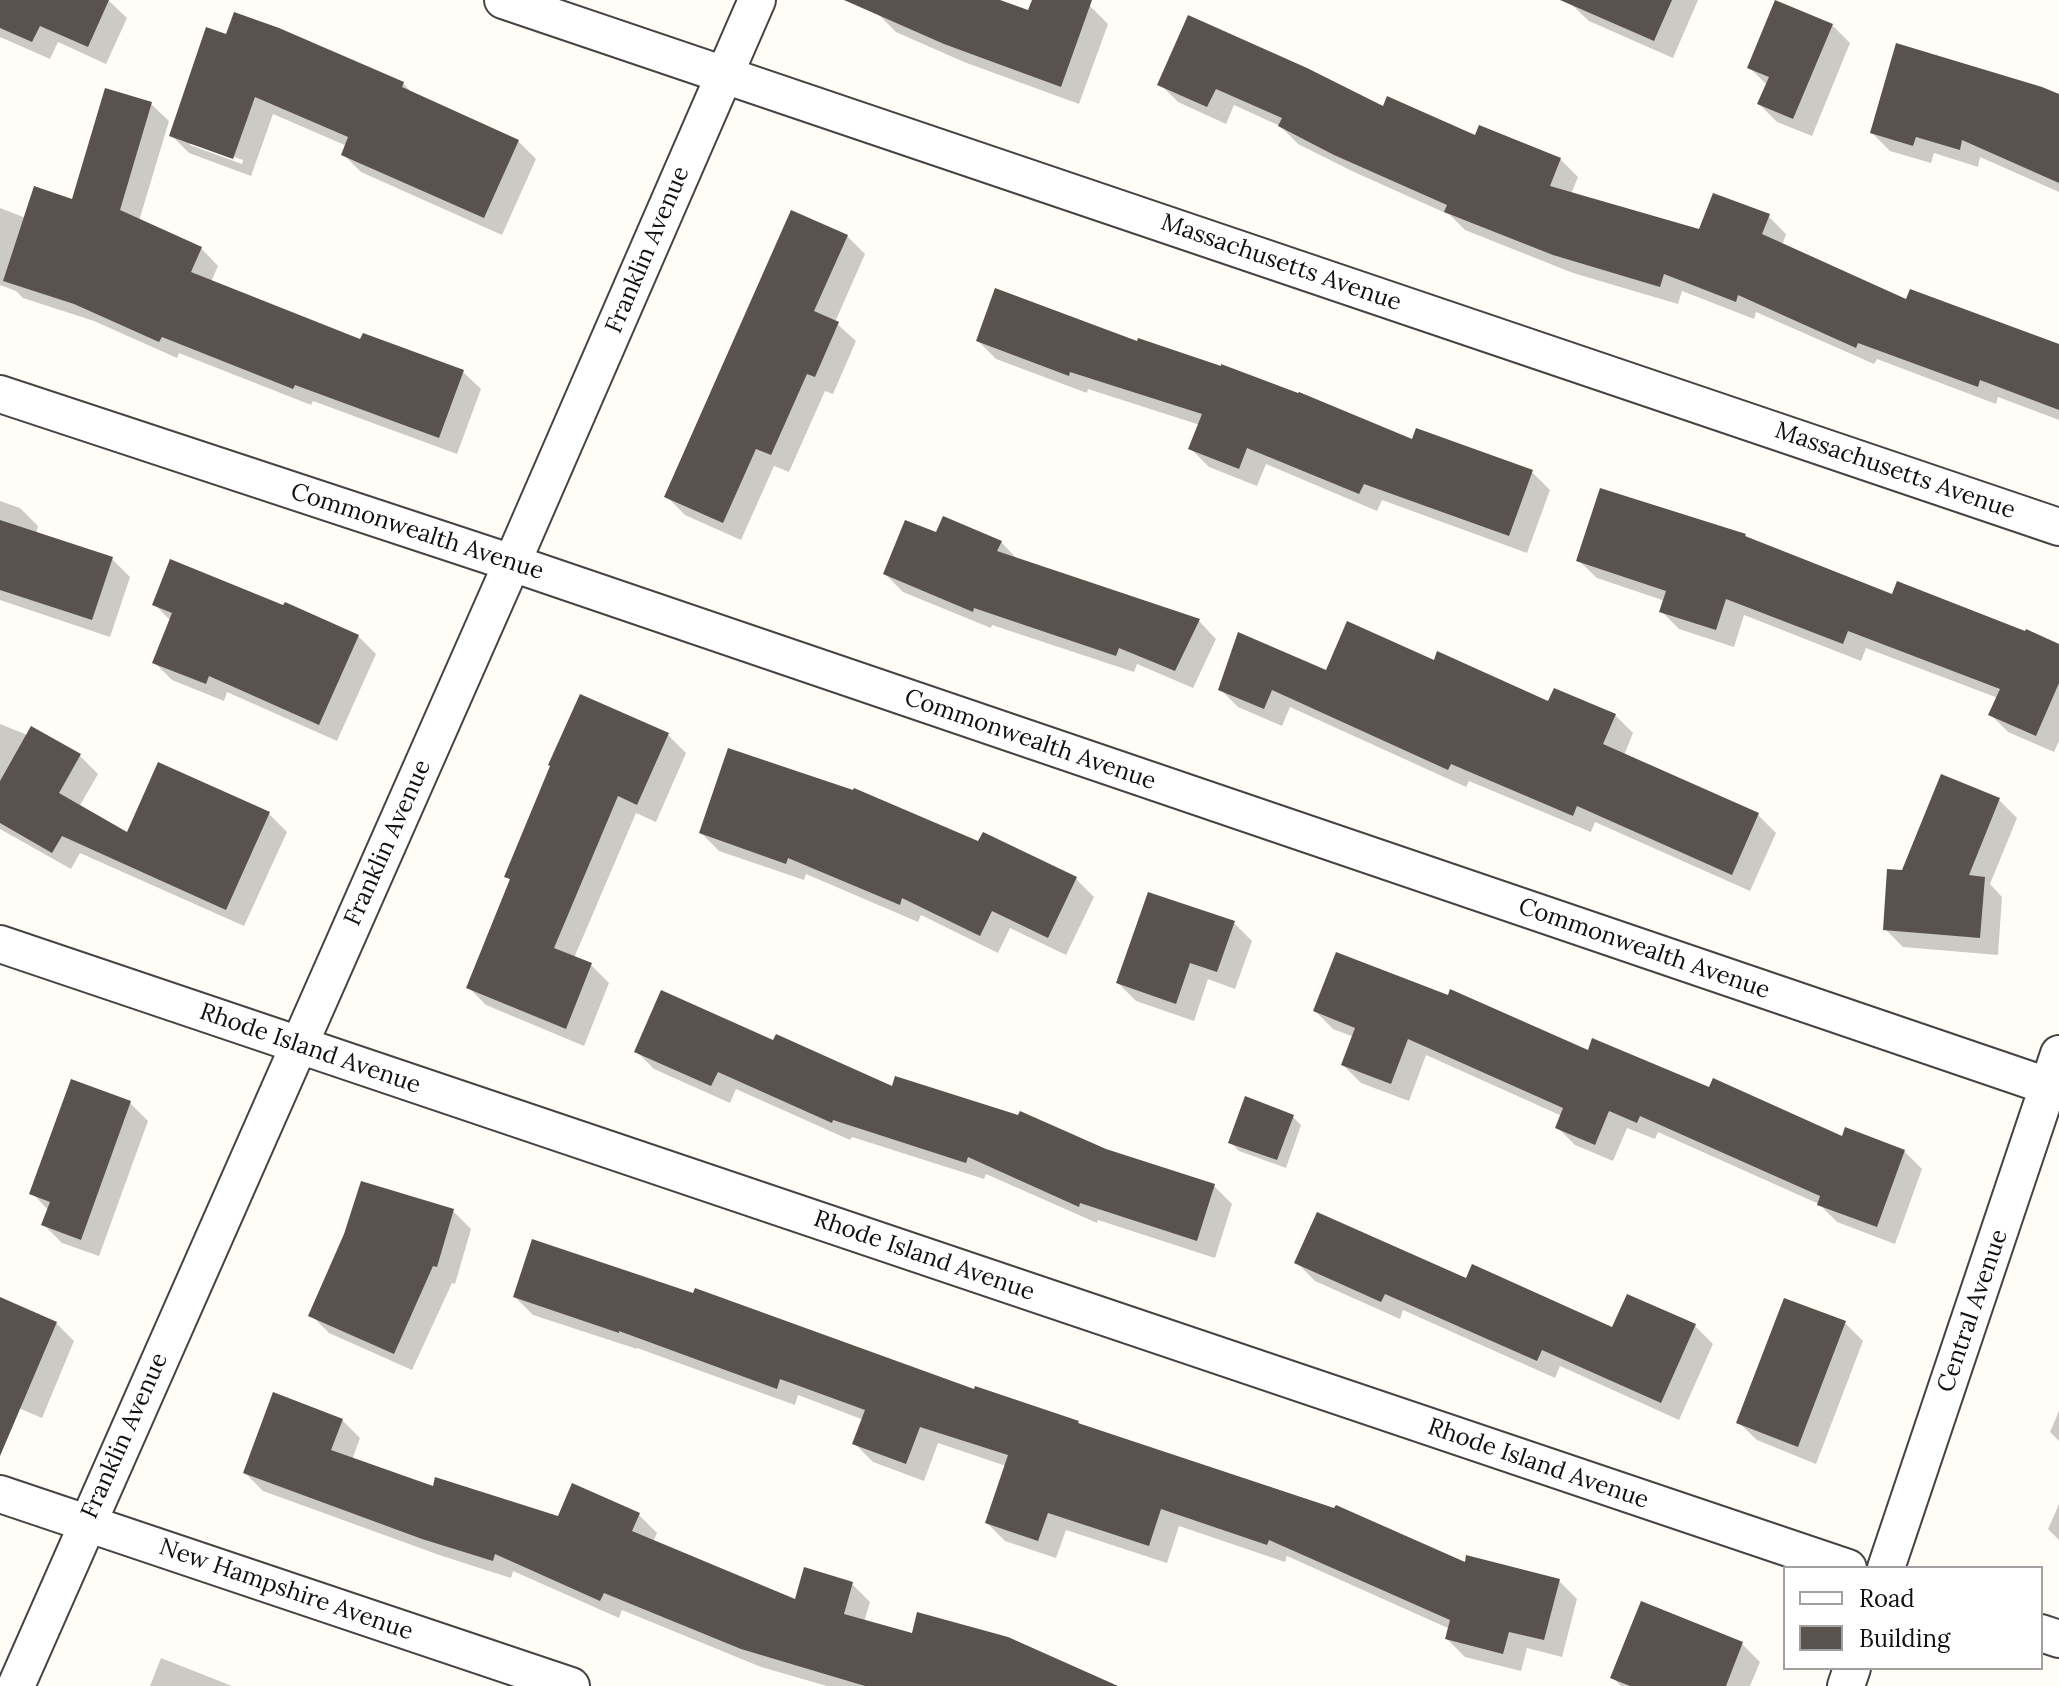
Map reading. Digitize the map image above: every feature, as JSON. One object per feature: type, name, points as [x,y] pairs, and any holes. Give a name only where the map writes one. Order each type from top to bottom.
[{"type":"street","name":"Massachusetts Avenue","points":[[503,0],[2059,527]]},
{"type":"street","name":"Franklin Avenue","points":[[16,1686],[757,0]]},
{"type":"street","name":"Commonwealth Avenue","points":[[0,394],[2055,1077]]},
{"type":"street","name":"Rhode Island Avenue","points":[[0,944],[1842,1566]]},
{"type":"street","name":"Central Avenue","points":[[1887,1566],[2055,1077]]},
{"type":"street","name":"New Hampshire Avenue","points":[[0,1494],[571,1686]]},
{"type":"building","points":[[0,0],[109,0],[88,47],[40,26],[32,42],[0,28]]},
{"type":"building","points":[[844,0],[1000,0],[1028,10],[1032,0],[1092,0],[1061,87],[944,44]]},
{"type":"building","points":[[1560,0],[1672,0],[1654,41]]},
{"type":"building","points":[[1775,0],[1833,24],[1793,119],[1757,104],[1769,77],[1747,68]]},
{"type":"building","points":[[234,12],[404,82],[402,87],[519,140],[484,218],[341,155],[348,137],[255,97],[233,159],[169,136],[206,27],[226,34]]},
{"type":"building","points":[[1188,15],[1383,106],[1387,96],[1475,135],[1479,125],[1561,158],[1550,186],[1699,229],[1713,193],[1770,214],[1762,234],[1906,299],[1910,289],[2059,344],[2059,410],[1980,380],[1978,387],[1858,343],[1856,348],[1738,295],[1736,302],[1664,274],[1660,287],[1553,255],[1444,212],[1447,205],[1334,155],[1278,126],[1282,118],[1216,89],[1207,107],[1157,85]]},
{"type":"building","points":[[1896,43],[2059,94],[2059,183],[1962,140],[1960,150],[1916,137],[1913,146],[1870,133]]},
{"type":"building","points":[[105,88],[152,102],[120,210],[202,247],[191,272],[360,339],[363,333],[464,370],[439,438],[295,385],[293,389],[162,337],[159,342],[74,304],[3,281],[34,186],[72,199]]},
{"type":"building","points":[[791,210],[848,235],[814,311],[839,322],[815,377],[807,374],[771,455],[756,449],[723,523],[664,497]]},
{"type":"building","points":[[995,288],[1137,341],[1138,338],[1221,364],[1299,392],[1412,439],[1416,428],[1533,470],[1509,536],[1364,484],[1359,494],[1247,448],[1239,469],[1188,449],[1202,414],[1070,372],[1069,376],[976,341]]},
{"type":"building","points":[[1600,488],[1746,534],[1892,594],[1897,581],[2059,644],[2059,683],[2036,736],[1988,715],[2000,689],[1848,631],[1843,644],[1726,599],[1716,630],[1659,612],[1666,591],[1576,561]]},
{"type":"building","points":[[943,516],[1002,541],[997,551],[1200,619],[1175,671],[1119,648],[1116,656],[974,608],[973,612],[883,574],[905,520],[936,532]]},
{"type":"building","points":[[0,520],[113,557],[92,620],[0,590]]},
{"type":"building","points":[[170,559],[283,605],[285,602],[359,635],[319,725],[209,676],[206,684],[152,663],[172,613],[152,605]]},
{"type":"building","points":[[1347,621],[1434,660],[1437,651],[1548,701],[1554,688],[1616,714],[1603,744],[1759,813],[1732,875],[1577,806],[1573,816],[1451,764],[1448,770],[1272,690],[1264,709],[1218,690],[1238,632],[1326,670]]},
{"type":"building","points":[[580,694],[669,733],[637,805],[618,796],[554,948],[592,963],[566,1029],[466,988],[510,879],[504,877]]},
{"type":"building","points":[[31,726],[81,754],[59,793],[127,832],[158,762],[270,812],[226,910],[62,836],[52,853],[0,823],[0,781]]},
{"type":"building","points":[[728,748],[854,788],[978,841],[983,832],[1077,877],[1048,938],[992,911],[980,936],[902,898],[900,905],[788,858],[786,864],[699,833]]},
{"type":"building","points":[[1941,774],[2000,798],[1969,875],[1985,877],[1980,938],[1883,930],[1887,869],[1902,870]]},
{"type":"building","points":[[1148,892],[1235,921],[1217,972],[1190,963],[1176,1004],[1116,983]]},
{"type":"building","points":[[1336,952],[1448,995],[1450,989],[1588,1050],[1592,1038],[1709,1087],[1713,1078],[1842,1136],[1845,1127],[1905,1150],[1877,1227],[1817,1205],[1820,1196],[1640,1116],[1637,1123],[1609,1111],[1595,1145],[1555,1128],[1563,1108],[1408,1039],[1391,1084],[1341,1065],[1355,1028],[1313,1011]]},
{"type":"building","points":[[661,990],[773,1040],[776,1034],[892,1086],[895,1076],[1018,1115],[1020,1111],[1106,1149],[1215,1184],[1197,1241],[1080,1203],[1079,1207],[968,1157],[966,1163],[833,1120],[832,1123],[718,1072],[711,1086],[634,1052]]},
{"type":"building","points":[[71,1079],[131,1101],[81,1240],[41,1225],[50,1202],[29,1194]]},
{"type":"building","points":[[1245,1096],[1294,1115],[1277,1160],[1228,1143]]},
{"type":"building","points":[[361,1181],[454,1209],[437,1267],[433,1266],[394,1354],[308,1316],[344,1234]]},
{"type":"building","points":[[1317,1212],[1466,1278],[1472,1264],[1612,1327],[1627,1294],[1696,1324],[1661,1403],[1542,1350],[1537,1361],[1385,1294],[1381,1302],[1294,1263]]},
{"type":"building","points":[[532,1239],[693,1293],[695,1288],[974,1389],[975,1386],[1334,1508],[1336,1505],[1465,1562],[1466,1555],[1560,1579],[1544,1640],[1509,1632],[1503,1654],[1445,1639],[1450,1620],[1269,1540],[1267,1545],[1161,1509],[1149,1546],[1048,1513],[1038,1541],[985,1523],[1008,1455],[920,1427],[906,1464],[852,1444],[865,1410],[780,1379],[777,1389],[619,1331],[513,1297]]},
{"type":"building","points":[[0,1297],[57,1322],[0,1456]]},
{"type":"building","points":[[1784,1298],[1846,1321],[1798,1447],[1736,1423]]},
{"type":"building","points":[[273,1392],[343,1419],[331,1450],[433,1486],[435,1477],[558,1516],[572,1483],[640,1513],[632,1531],[795,1599],[804,1567],[853,1582],[844,1614],[912,1633],[917,1612],[1008,1637],[1118,1686],[865,1686],[741,1649],[604,1593],[600,1601],[495,1554],[493,1561],[422,1539],[243,1473]]},
{"type":"building","points":[[1641,1601],[1743,1642],[1726,1686],[1630,1686],[1610,1678]]}]
